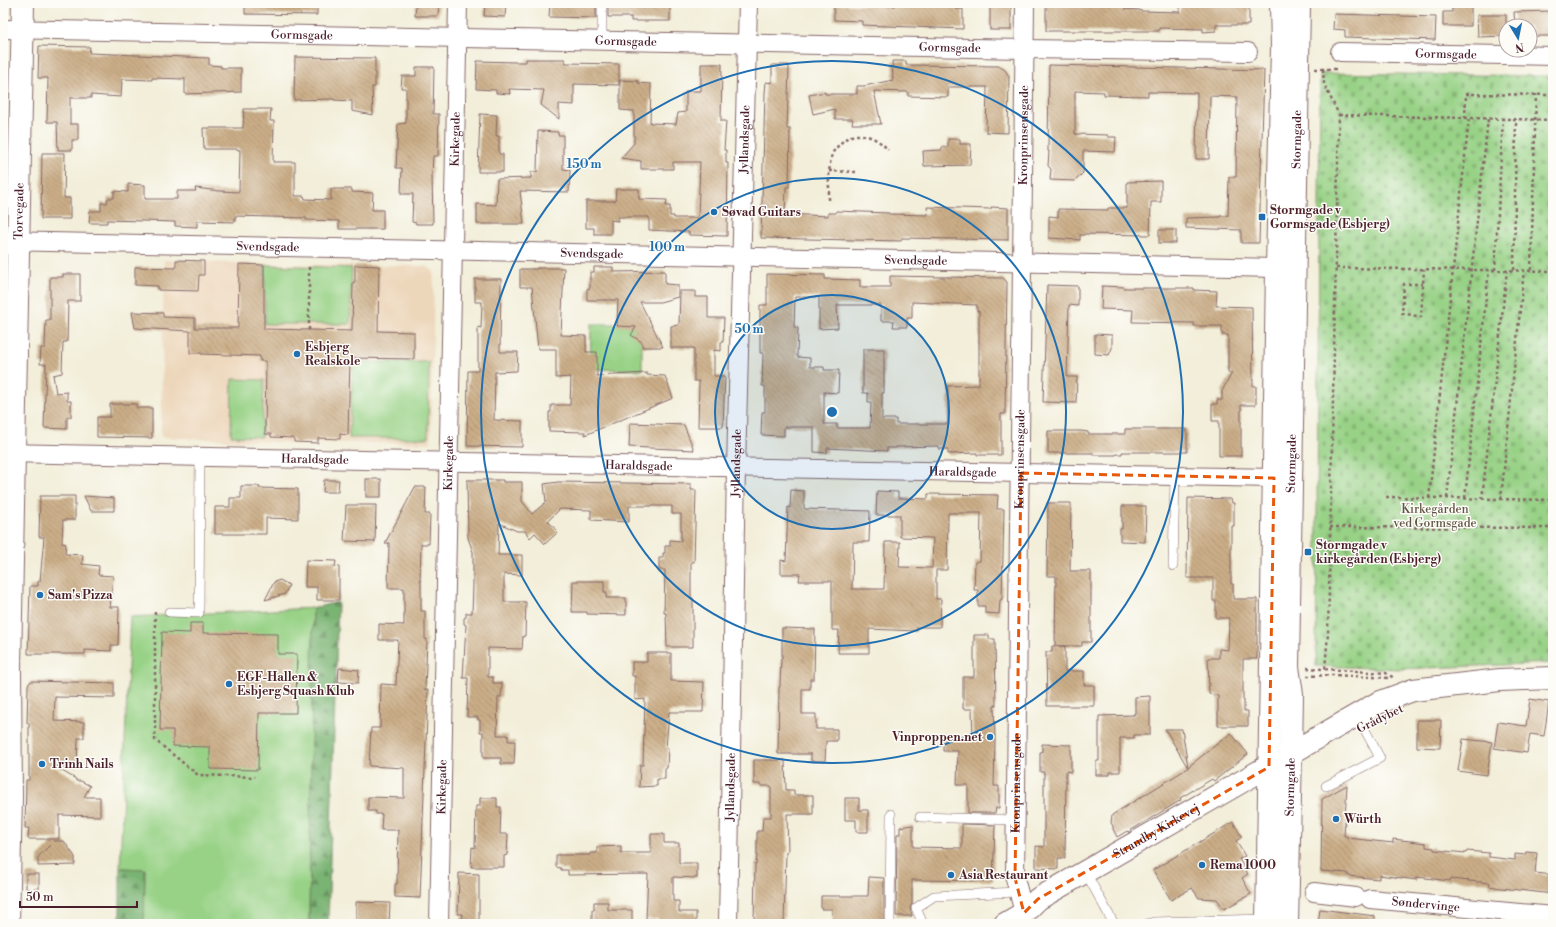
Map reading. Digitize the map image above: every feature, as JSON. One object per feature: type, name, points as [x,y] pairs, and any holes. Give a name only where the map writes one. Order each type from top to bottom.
[{"type":"street","name":"Torvegade","points":[[6,916],[11,799],[7,667],[13,29],[23,3]]},
{"type":"street","name":"Kirkegade","points":[[439,924],[458,3]]},
{"type":"street","name":"Jyllandsgade","points":[[728,924],[736,468],[748,3]]},
{"type":"street","name":"Kronprinsensgade","points":[[1014,919],[1017,892],[1014,878],[1021,473],[1025,3]]},
{"type":"street","name":"Stormgade","points":[[1277,922],[1280,767],[1272,618],[1282,47],[1281,3]]},
{"type":"street","name":"Stormgade","points":[[1280,767],[1292,694],[1289,671],[1299,3]]},
{"type":"street","name":"Gormsgade","points":[[13,29],[1024,50],[1248,52]]},
{"type":"street","name":"Gormsgade","points":[[1340,52],[1553,56]]},
{"type":"street","name":"Svendsgade","points":[[11,241],[1277,268]]},
{"type":"street","name":"Haraldsgade","points":[[8,453],[1274,478]]},
{"type":"street","name":"Grådybet","points":[[1280,767],[1360,721],[1378,703],[1413,690],[1500,680],[1553,678]]},
{"type":"street","name":"Grådybet","points":[[1360,721],[1381,716],[1440,693],[1500,680]]},
{"type":"street","name":"Strandby Kirkevej","points":[[1014,919],[1044,908],[1089,877],[1280,767]]},
{"type":"street","name":"Søndervinge","points":[[1314,892],[1553,916]]},
{"type":"lane","points":[[602,3],[602,41]]},
{"type":"lane","points":[[169,612],[199,613],[200,457]]},
{"type":"lane","points":[[1173,566],[1175,476]]},
{"type":"lane","points":[[1326,786],[1380,758],[1360,721]]},
{"type":"lane","points":[[890,924],[891,814]]},
{"type":"lane","points":[[920,818],[1015,820]]},
{"type":"lane","points":[[1089,877],[1114,924]]},
{"type":"lane","points":[[923,924],[916,908],[934,896],[1017,892]]},
{"type":"lane","points":[[1147,924],[1154,922],[1277,922]]},
{"type":"path","points":[[1323,69],[1324,84],[1339,115],[1328,634],[1325,669]]},
{"type":"path","points":[[1465,118],[1466,94],[1553,95]]},
{"type":"path","points":[[1531,270],[1536,94]]},
{"type":"path","points":[[1339,115],[1553,120]]},
{"type":"path","points":[[1429,498],[1469,118]]},
{"type":"path","points":[[1448,498],[1488,118]]},
{"type":"path","points":[[1495,270],[1503,119]]},
{"type":"path","points":[[1514,270],[1516,119]]},
{"type":"path","points":[[829,200],[829,171],[833,152],[842,141],[858,134],[870,136],[882,143],[888,150]]},
{"type":"path","points":[[829,171],[858,172]]},
{"type":"path","points":[[309,330],[310,248]]},
{"type":"path","points":[[1336,268],[1553,271]]},
{"type":"path","points":[[1423,284],[1404,284],[1402,313],[1421,317],[1424,269]]},
{"type":"path","points":[[1465,498],[1489,270]]},
{"type":"path","points":[[1482,499],[1507,270]]},
{"type":"path","points":[[1501,499],[1524,270]]},
{"type":"path","points":[[1386,497],[1553,500]]},
{"type":"path","points":[[1330,527],[1553,528]]},
{"type":"path","points":[[155,612],[154,740],[198,775],[255,777]]},
{"type":"path","points":[[1289,671],[1325,669],[1386,672],[1413,690]]},
{"type":"path","points":[[1289,671],[1334,675],[1387,677],[1413,690]]},
{"type":"highlighted area","points":[[1021,473],[1274,478],[1269,767],[1038,899],[1024,913],[1015,878]]},
{"type":"shaded area","name":"Esbjerg Realskole","points":[[164,260],[264,264],[427,266],[434,272],[431,443],[294,443],[161,437]]},
{"type":"green space","name":"Kirkegården ved Gormsgade","points":[[1320,73],[1553,76],[1553,663],[1399,669],[1316,666]]},
{"type":"green space","points":[[265,265],[352,268],[350,324],[265,324]]},
{"type":"green space","points":[[591,324],[642,324],[642,370],[590,369]]},
{"type":"green space","points":[[353,362],[429,362],[428,438],[349,438]]},
{"type":"green space","points":[[232,379],[264,380],[262,437],[231,436]]},
{"type":"green space","points":[[338,602],[328,924],[309,924],[313,608]]},
{"type":"green space","points":[[313,608],[309,924],[144,924],[145,869],[120,868],[130,617]]},
{"type":"green space","points":[[120,868],[145,869],[144,924],[120,924]]},
{"type":"building","points":[[245,3],[317,3],[317,15],[245,14]]},
{"type":"building","points":[[416,3],[439,3],[438,16],[415,16]]},
{"type":"building","points":[[485,3],[506,3],[505,17],[484,16]]},
{"type":"building","points":[[550,3],[596,3],[596,18],[549,17]]},
{"type":"building","points":[[608,3],[670,3],[670,21],[631,21],[631,17],[608,17]]},
{"type":"building","points":[[895,3],[956,3],[956,9],[963,9],[963,29],[862,25],[862,21],[834,20],[834,4],[895,6]]},
{"type":"building","points":[[990,3],[1011,3],[1011,30],[990,30]]},
{"type":"building","points":[[1046,3],[1125,3],[1125,9],[1180,12],[1180,3],[1249,3],[1249,25],[1216,25],[1216,31],[1203,32],[1203,29],[1159,28],[1159,31],[1046,31]]},
{"type":"building","points":[[1452,4],[1471,4],[1471,26],[1443,26],[1443,12],[1452,12]]},
{"type":"building","points":[[1551,11],[1551,14],[1553,14],[1553,36],[1538,36],[1538,18],[1514,18],[1514,12]]},
{"type":"building","points":[[1334,14],[1436,17],[1435,40],[1345,37],[1345,30],[1333,29]]},
{"type":"building","points":[[1477,15],[1506,15],[1506,18],[1498,18],[1498,36],[1478,37]]},
{"type":"building","points":[[39,46],[90,47],[89,53],[209,58],[209,65],[221,66],[221,68],[241,68],[241,92],[185,94],[185,79],[122,79],[121,97],[91,95],[91,98],[70,98],[70,124],[78,124],[78,140],[72,140],[72,150],[58,150],[57,122],[47,122],[48,78],[38,78]]},
{"type":"building","points":[[295,57],[375,58],[375,87],[372,87],[373,115],[352,111],[352,101],[334,99],[294,100]]},
{"type":"building","points":[[526,59],[565,59],[566,63],[619,64],[619,85],[574,84],[574,105],[559,104],[559,119],[541,105],[544,90],[509,89],[510,94],[496,93],[496,90],[476,89],[477,61],[526,62]]},
{"type":"building","points":[[892,61],[906,61],[906,65],[999,66],[1005,70],[1009,76],[1008,133],[986,132],[987,87],[948,87],[948,97],[908,96],[908,92],[874,91],[881,124],[852,124],[853,119],[835,119],[835,109],[813,114],[809,95],[825,92],[825,94],[857,94],[857,86],[893,80]]},
{"type":"building","points":[[701,64],[722,64],[721,121],[726,121],[724,150],[726,150],[726,163],[728,163],[727,236],[689,235],[689,232],[649,230],[649,217],[618,217],[618,221],[611,220],[611,234],[594,234],[594,228],[586,228],[586,201],[615,201],[616,189],[639,189],[639,199],[667,200],[666,206],[670,206],[670,216],[674,216],[674,218],[698,218],[700,162],[673,162],[673,169],[641,169],[641,161],[621,158],[634,143],[634,111],[620,110],[620,80],[638,81],[638,83],[651,84],[650,123],[676,124],[678,113],[686,112],[686,91],[701,91]]},
{"type":"building","points":[[772,65],[789,65],[787,129],[790,129],[789,187],[786,187],[785,214],[828,216],[828,213],[836,213],[836,211],[928,215],[927,207],[991,209],[991,207],[1008,208],[1008,240],[902,238],[901,241],[761,238],[765,93],[766,82],[772,83]]},
{"type":"building","points":[[1049,65],[1264,70],[1259,243],[1241,243],[1241,230],[1186,228],[1186,218],[1228,216],[1229,177],[1236,177],[1237,97],[1210,96],[1209,159],[1196,159],[1197,93],[1148,92],[1148,96],[1104,95],[1104,92],[1075,91],[1075,134],[1108,135],[1108,137],[1116,137],[1115,152],[1083,151],[1083,173],[1075,181],[1050,180],[1051,169],[1048,166]]},
{"type":"building","points":[[416,67],[434,67],[433,114],[439,114],[438,156],[433,156],[433,224],[416,224],[412,222],[413,194],[401,194],[402,168],[396,168],[398,124],[406,123],[406,88],[401,88],[402,76],[416,76]]},
{"type":"building","points":[[244,109],[271,109],[270,121],[274,121],[273,162],[295,162],[295,196],[304,196],[305,199],[331,200],[331,189],[352,189],[352,192],[373,193],[372,210],[383,210],[383,229],[339,229],[339,221],[306,220],[306,218],[235,216],[235,222],[197,221],[197,227],[175,226],[175,222],[107,220],[107,223],[89,223],[90,211],[101,211],[101,203],[107,203],[108,198],[114,198],[114,191],[128,192],[128,184],[145,185],[145,199],[177,199],[177,191],[196,191],[195,188],[239,192],[240,150],[204,149],[203,128],[243,128]]},
{"type":"building","points":[[480,114],[497,115],[496,136],[499,136],[499,154],[503,154],[503,172],[478,172]]},
{"type":"building","points":[[538,131],[558,132],[558,135],[563,135],[563,169],[570,170],[569,192],[520,191],[524,224],[477,224],[477,204],[496,205],[497,179],[531,178],[531,172],[537,172]]},
{"type":"building","points":[[948,139],[960,139],[960,144],[971,144],[970,165],[924,166],[923,151],[942,150],[942,147],[948,147]]},
{"type":"building","points":[[42,153],[65,153],[64,198],[70,198],[70,219],[41,219]]},
{"type":"building","points":[[1161,181],[1161,202],[1151,202],[1150,235],[1084,234],[1080,235],[1080,240],[1049,238],[1049,216],[1058,217],[1058,209],[1108,210],[1108,208],[1127,208],[1127,182]]},
{"type":"building","points":[[1159,230],[1176,230],[1176,243],[1159,243]]},
{"type":"building","points":[[176,260],[204,261],[204,275],[199,275],[198,291],[158,290],[158,286],[135,285],[135,267],[176,268]]},
{"type":"building","points":[[239,264],[264,265],[264,329],[352,331],[353,282],[355,282],[355,265],[379,266],[378,331],[414,332],[414,359],[350,358],[348,435],[340,434],[340,439],[318,438],[318,443],[294,442],[294,438],[271,437],[271,434],[265,434],[266,361],[260,361],[260,356],[190,353],[190,331],[135,328],[132,312],[163,313],[163,317],[195,318],[195,328],[238,328]]},
{"type":"building","points":[[594,267],[613,267],[613,272],[665,271],[665,284],[678,285],[678,297],[660,302],[640,302],[663,347],[642,347],[642,342],[631,335],[636,327],[617,326],[618,300],[587,300],[587,289],[590,288],[590,272],[594,272]]},
{"type":"building","points":[[564,268],[561,335],[586,336],[586,352],[597,352],[597,376],[647,373],[647,375],[665,376],[673,398],[585,435],[585,432],[549,431],[549,412],[551,412],[551,405],[570,405],[571,377],[556,378],[556,349],[538,349],[532,287],[520,287],[520,269]]},
{"type":"building","points":[[63,274],[80,274],[80,301],[68,301],[67,342],[63,342],[62,373],[53,375],[56,393],[67,392],[67,401],[71,401],[71,417],[67,417],[67,429],[44,428],[46,364],[40,364],[41,348],[45,348],[46,320],[50,320],[50,277],[63,277]]},
{"type":"building","points":[[767,274],[825,275],[825,279],[860,280],[860,287],[890,287],[890,276],[1003,278],[1007,282],[1005,414],[1001,414],[1001,455],[977,455],[977,453],[948,454],[948,449],[939,449],[939,446],[896,447],[887,448],[887,451],[827,448],[827,453],[814,452],[814,427],[784,427],[784,436],[761,435],[762,412],[765,412],[765,386],[762,386],[763,353],[760,353],[760,305],[767,305]],"holes":[[[795,297],[819,297],[819,329],[838,328],[837,305],[881,305],[881,321],[894,321],[893,327],[907,327],[907,318],[912,318],[912,302],[977,305],[977,311],[979,311],[979,385],[948,386],[948,424],[896,424],[896,419],[882,419],[882,393],[884,393],[884,349],[863,349],[863,393],[868,393],[868,402],[871,402],[870,428],[837,428],[837,424],[824,424],[824,392],[838,393],[839,370],[824,370],[824,367],[810,367],[810,358],[797,357],[798,328],[794,327]]]},
{"type":"building","points":[[475,279],[501,279],[500,352],[518,352],[517,371],[495,372],[494,420],[522,421],[522,447],[467,446],[468,371],[478,371],[478,327],[481,328],[482,302],[475,302]]},
{"type":"building","points":[[1047,285],[1078,286],[1078,306],[1069,305],[1067,377],[1077,377],[1076,403],[1043,402]]},
{"type":"building","points":[[1102,286],[1124,288],[1194,288],[1194,290],[1217,291],[1216,306],[1252,307],[1253,386],[1256,386],[1256,405],[1241,405],[1241,456],[1219,456],[1219,421],[1212,421],[1212,404],[1217,404],[1217,400],[1222,400],[1222,391],[1232,373],[1228,373],[1228,335],[1222,335],[1222,326],[1194,326],[1194,323],[1132,322],[1133,310],[1101,309]]},
{"type":"building","points":[[680,291],[695,291],[695,297],[708,297],[708,318],[724,318],[721,351],[714,350],[714,376],[725,376],[723,427],[698,427],[699,381],[694,381],[694,348],[671,348],[671,326],[679,325]]},
{"type":"building","points":[[1095,334],[1112,335],[1112,348],[1109,355],[1095,354]]},
{"type":"building","points":[[110,404],[136,404],[137,408],[152,408],[152,438],[97,437],[97,417],[110,417]]},
{"type":"building","points":[[630,423],[684,425],[694,450],[629,447]]},
{"type":"building","points":[[1125,429],[1187,429],[1187,452],[1122,452],[1122,454],[1116,455],[1093,455],[1093,453],[1048,453],[1048,431],[1081,431],[1088,432],[1088,434],[1125,434]]},
{"type":"building","points":[[366,479],[381,479],[381,497],[366,497]]},
{"type":"building","points":[[324,480],[339,480],[338,492],[323,492]]},
{"type":"building","points":[[467,480],[503,480],[503,482],[522,482],[522,501],[532,514],[546,502],[544,484],[558,482],[691,484],[691,490],[696,490],[694,562],[691,562],[693,647],[667,647],[666,613],[664,613],[665,570],[659,570],[659,558],[663,558],[665,546],[670,546],[670,540],[681,541],[681,514],[672,514],[672,506],[629,506],[629,522],[591,520],[591,510],[560,509],[548,521],[558,532],[545,544],[535,533],[530,538],[525,531],[517,531],[499,523],[498,555],[522,555],[522,575],[504,574],[504,602],[526,602],[525,636],[523,636],[522,649],[488,648],[488,677],[493,677],[493,683],[502,683],[501,697],[498,697],[497,735],[508,735],[508,741],[515,741],[514,764],[501,764],[501,758],[483,758],[483,732],[480,732],[480,720],[478,720],[478,717],[467,717],[468,678],[463,678],[466,625],[464,624],[464,618],[466,617],[466,613],[472,613],[473,552],[468,538]]},
{"type":"building","points":[[241,486],[298,489],[298,519],[266,518],[266,534],[215,534],[215,507],[230,507],[230,498],[241,498]]},
{"type":"building","points":[[415,487],[426,487],[425,514],[430,514],[429,544],[421,544],[420,581],[421,611],[425,611],[425,639],[427,639],[425,690],[428,690],[420,898],[395,897],[395,884],[397,884],[398,830],[381,830],[382,814],[376,814],[376,811],[368,811],[368,797],[404,798],[404,768],[369,766],[371,728],[380,728],[381,684],[396,685],[398,640],[379,640],[379,624],[404,625],[404,588],[388,588],[389,543],[385,543]]},
{"type":"building","points":[[791,490],[804,491],[805,509],[870,511],[869,542],[853,542],[852,589],[884,589],[885,542],[900,542],[899,567],[932,568],[933,538],[900,537],[900,515],[876,515],[877,491],[898,492],[898,498],[928,499],[928,494],[998,495],[997,509],[1004,509],[1002,599],[1000,600],[999,614],[985,613],[985,606],[978,606],[978,590],[974,590],[975,562],[980,561],[981,513],[948,513],[947,570],[936,570],[936,599],[941,599],[940,627],[917,627],[917,631],[869,629],[869,653],[838,653],[839,630],[832,630],[832,581],[799,581],[800,574],[781,574],[781,560],[786,561],[788,507],[790,508]]},
{"type":"building","points":[[40,496],[75,496],[75,520],[63,520],[62,543],[66,544],[65,554],[83,555],[82,564],[99,566],[98,575],[113,576],[110,607],[119,607],[118,645],[111,645],[111,651],[85,650],[85,654],[28,654],[30,586],[38,586],[38,581],[40,581],[44,537],[39,537]]},
{"type":"building","points":[[84,496],[114,498],[114,511],[91,511]]},
{"type":"building","points":[[1188,498],[1231,499],[1232,503],[1234,503],[1234,526],[1231,526],[1231,584],[1233,584],[1233,599],[1257,599],[1257,659],[1243,659],[1243,700],[1244,711],[1248,711],[1248,726],[1218,726],[1218,696],[1209,694],[1208,658],[1219,658],[1219,649],[1228,650],[1229,618],[1216,618],[1216,601],[1213,601],[1213,578],[1187,578]]},
{"type":"building","points":[[1048,503],[1071,503],[1070,571],[1091,571],[1091,642],[1082,642],[1082,646],[1055,646],[1056,576],[1047,576]]},
{"type":"building","points":[[346,505],[376,505],[375,542],[344,541]]},
{"type":"building","points":[[1122,506],[1146,506],[1145,542],[1120,541],[1120,529],[1122,529]]},
{"type":"building","points":[[306,560],[336,561],[335,567],[339,566],[339,600],[317,600],[317,587],[305,587]]},
{"type":"building","points":[[280,580],[289,585],[285,594],[265,600],[274,582]]},
{"type":"building","points":[[573,581],[604,581],[604,592],[607,592],[606,598],[626,598],[626,615],[572,612]]},
{"type":"building","name":"EGF-Hallen & Esbjerg Squash Klub","points":[[190,623],[203,623],[203,633],[278,634],[278,654],[297,654],[296,713],[259,713],[258,770],[210,769],[210,747],[173,746],[173,730],[160,730],[162,632],[190,633]]},
{"type":"building","points":[[782,628],[815,629],[814,679],[810,679],[810,689],[802,689],[802,714],[816,714],[816,729],[837,729],[837,741],[826,741],[825,761],[811,761],[811,754],[778,754]]},
{"type":"building","points":[[974,635],[989,635],[989,639],[995,639],[996,706],[994,706],[994,786],[999,786],[999,808],[996,808],[995,813],[968,813],[968,785],[957,785],[958,751],[943,751],[943,738],[973,738],[972,709],[963,709],[963,677],[974,677]]},
{"type":"building","points":[[1052,646],[1065,646],[1065,671],[1084,671],[1084,685],[1094,685],[1094,706],[1047,706],[1046,652],[1052,652]]},
{"type":"building","points":[[647,653],[671,653],[671,681],[704,682],[703,712],[669,712],[666,748],[668,748],[667,768],[665,768],[665,779],[657,779],[657,786],[639,787],[640,765],[643,765],[645,699],[635,700],[635,676],[632,676],[632,662],[647,662]]},
{"type":"building","points":[[339,668],[359,670],[358,683],[338,682]]},
{"type":"building","points":[[31,681],[114,683],[114,698],[55,697],[54,721],[84,722],[84,738],[78,738],[77,767],[53,766],[76,779],[76,781],[81,781],[90,786],[84,797],[100,797],[100,816],[59,815],[59,839],[28,839],[29,828],[25,828],[26,780],[29,780],[29,723],[27,723],[28,685]]},
{"type":"building","points":[[1150,696],[1150,735],[1134,735],[1134,738],[1120,738],[1120,772],[1110,772],[1110,775],[1096,775],[1096,761],[1099,761],[1099,716],[1134,715],[1135,697]]},
{"type":"building","points":[[1530,699],[1549,702],[1544,736],[1530,734],[1527,753],[1494,748],[1498,722],[1526,726]]},
{"type":"building","points":[[1417,720],[1441,720],[1440,748],[1417,747]]},
{"type":"building","points":[[1165,729],[1182,729],[1188,767],[1231,733],[1248,754],[1214,781],[1212,779],[1180,798],[1181,800],[1117,837],[1111,823],[1112,815],[1188,768]]},
{"type":"building","points":[[1463,739],[1492,742],[1487,775],[1458,771]]},
{"type":"building","points":[[1042,744],[1071,745],[1071,772],[1066,771],[1065,858],[1058,858],[1058,869],[1036,868],[1036,846],[1044,847],[1044,772],[1040,772],[1040,752],[1042,752]]},
{"type":"building","points":[[754,760],[785,760],[786,790],[794,790],[794,795],[813,795],[813,814],[787,814],[788,852],[786,852],[784,924],[754,924],[757,831],[762,831],[763,817],[771,817],[771,786],[754,784]]},
{"type":"building","points":[[1347,785],[1344,836],[1347,836],[1347,838],[1393,843],[1393,839],[1426,843],[1426,847],[1434,848],[1434,850],[1466,853],[1467,851],[1489,853],[1489,857],[1515,860],[1515,854],[1525,855],[1526,852],[1537,853],[1535,873],[1553,875],[1553,894],[1489,886],[1490,883],[1450,879],[1450,881],[1417,877],[1417,880],[1379,875],[1379,879],[1348,876],[1348,873],[1321,871],[1322,799]]},
{"type":"building","points":[[480,798],[497,798],[497,807],[501,807],[500,834],[508,834],[507,855],[504,856],[504,867],[471,867],[472,847],[475,848],[476,806],[480,806]]},
{"type":"building","points":[[845,798],[859,798],[859,810],[868,810],[868,832],[856,832],[856,820],[845,820]]},
{"type":"building","name":"Rema 1000","points":[[1233,822],[1242,837],[1236,841],[1245,856],[1239,859],[1248,874],[1242,878],[1251,894],[1224,909],[1217,899],[1199,898],[1192,888],[1171,900],[1153,870]]},
{"type":"building","points":[[962,824],[995,825],[993,881],[912,880],[912,904],[910,908],[912,916],[896,916],[897,834],[900,834],[900,827],[913,825],[913,847],[962,848]]},
{"type":"building","points":[[651,834],[664,834],[664,843],[679,843],[679,863],[697,863],[697,878],[673,877],[673,901],[679,901],[679,912],[696,912],[696,924],[658,924],[658,919],[646,919],[648,874],[568,875],[568,870],[561,870],[561,868],[556,867],[556,855],[590,855],[590,853],[597,853],[597,847],[621,846],[621,853],[651,853]]},
{"type":"building","points":[[54,841],[64,841],[75,857],[75,865],[38,866],[38,857]]},
{"type":"building","points":[[459,873],[479,874],[479,924],[461,924],[462,914],[458,914]]},
{"type":"building","points":[[26,874],[39,874],[39,889],[26,889]]},
{"type":"building","points":[[869,877],[884,878],[884,924],[833,924],[832,909],[821,909],[821,896],[868,896]]},
{"type":"building","points":[[356,902],[390,903],[389,924],[356,924]]},
{"type":"building","points":[[594,902],[608,902],[608,910],[632,910],[632,924],[592,924],[592,910],[594,910]]},
{"type":"building","points":[[1320,909],[1375,916],[1375,924],[1318,924]]},
{"type":"place","name":"Søvad Guitars","points":[[714,212]]},
{"type":"place","name":"Stormgade v Gormsgade (Esbjerg)","points":[[1262,217]]},
{"type":"place","name":"Esbjerg Realskole","points":[[297,354]]},
{"type":"place","name":"Stormgade v kirkegården (Esbjerg)","points":[[1308,552]]},
{"type":"place","name":"Sam's Pizza","points":[[40,595]]},
{"type":"place","name":"EGF-Hallen & Esbjerg Squash Klub","points":[[229,684]]},
{"type":"place","name":"Vinproppen.net","points":[[990,737]]},
{"type":"place","name":"Trinh Nails","points":[[42,764]]},
{"type":"place","name":"Würth","points":[[1336,819]]},
{"type":"place","name":"Rema 1000","points":[[1202,865]]},
{"type":"place","name":"Asia Restaurant","points":[[951,875]]}]
